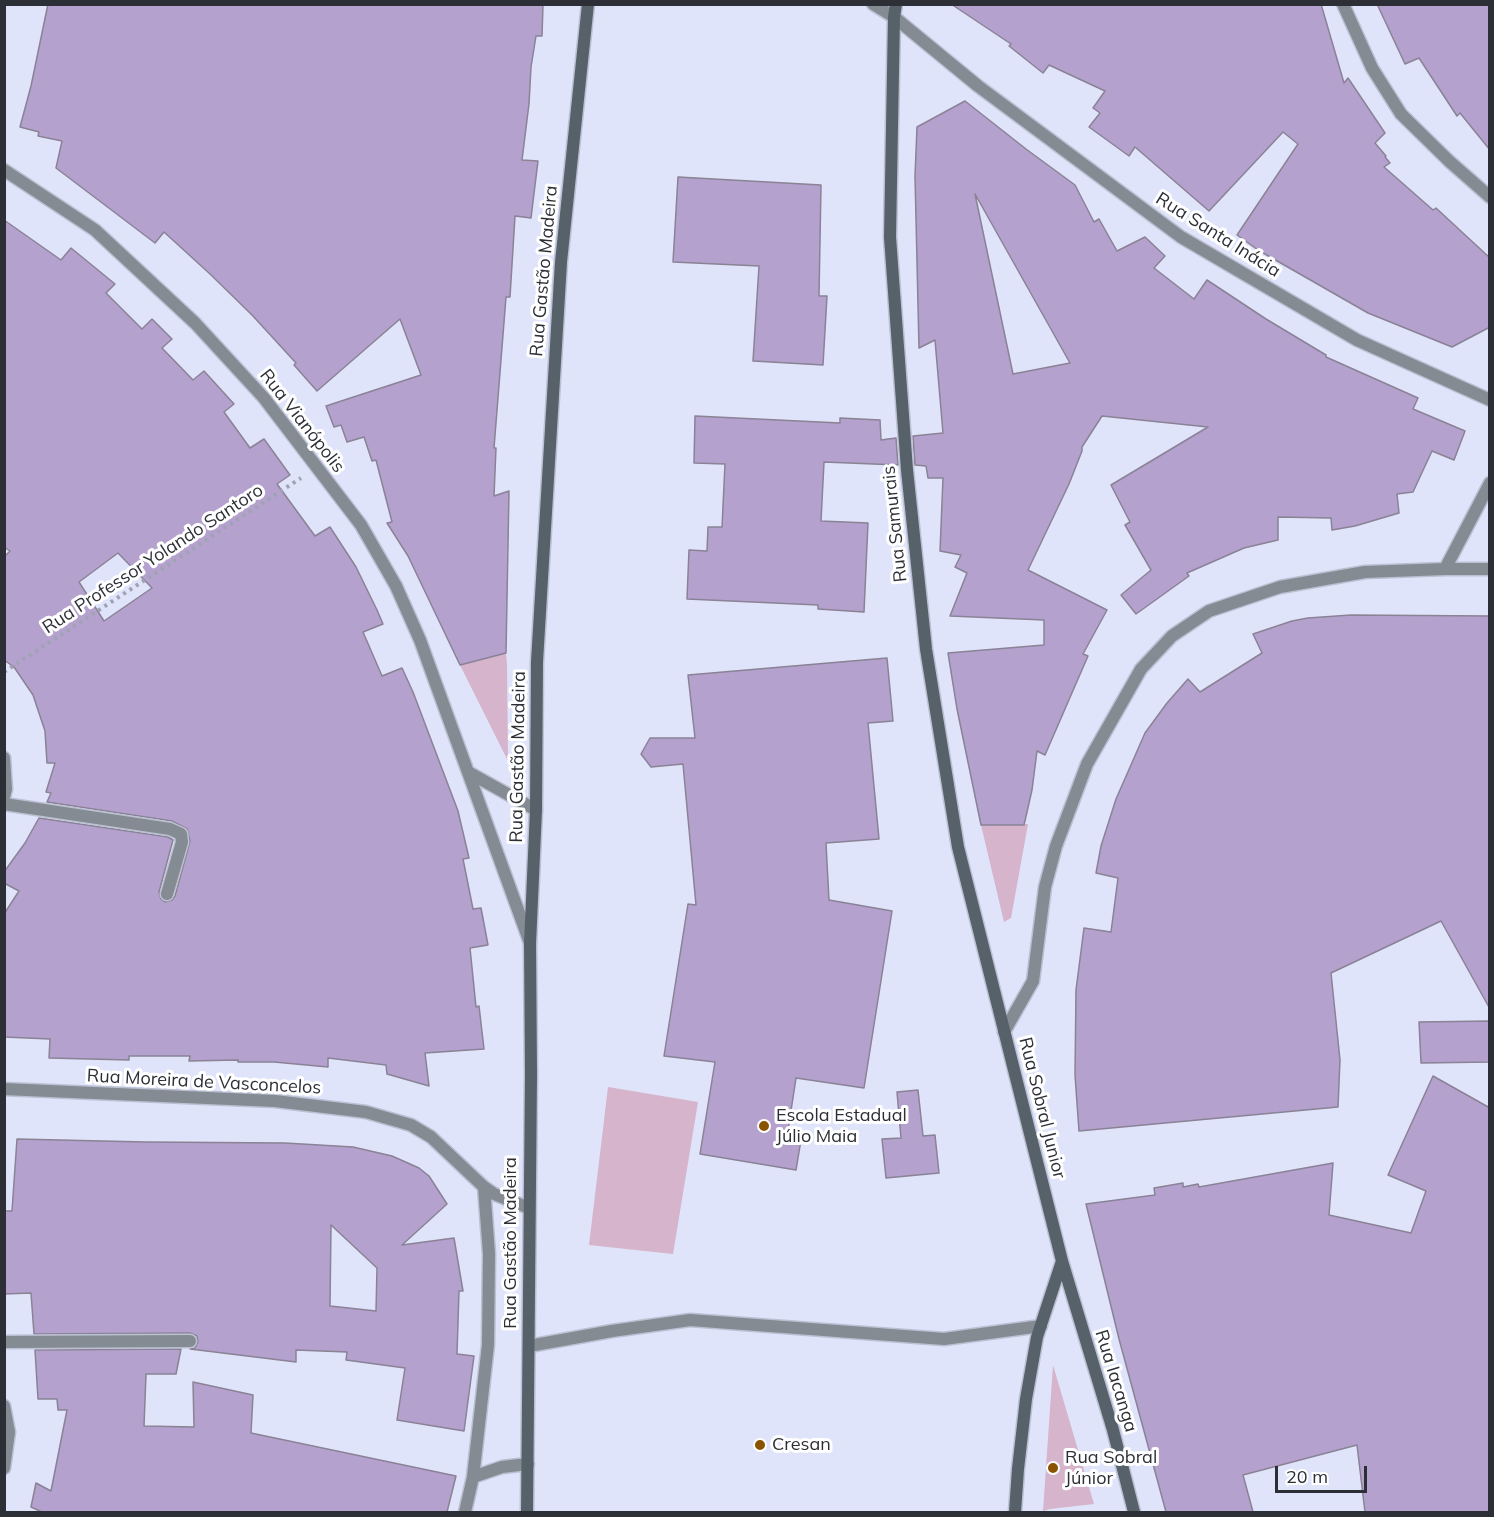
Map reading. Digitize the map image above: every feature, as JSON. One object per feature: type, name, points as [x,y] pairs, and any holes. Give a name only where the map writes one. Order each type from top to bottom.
[{"type":"street","name":"Rua Gastão Madeira","points":[[527,1512],[530,944],[536,810],[538,640],[561,262],[588,4]]},
{"type":"street","name":"Rua Santa Inácia","points":[[873,4],[895,11],[978,86],[1181,237],[1357,340],[1490,400]]},
{"type":"street","points":[[1343,4],[1372,68],[1401,114],[1490,197]]},
{"type":"street","name":"Rua Samurais","points":[[895,11],[890,237],[907,470],[926,650],[958,847],[1004,1032]]},
{"type":"street","name":"Rua Vianópolis","points":[[4,170],[95,230],[195,323],[264,398],[361,525],[396,586],[420,640],[530,944]]},
{"type":"street","points":[[1445,569],[1490,483]]},
{"type":"street","name":"Rua Sobral Junior","points":[[1062,1261],[1004,1032],[1033,981],[1045,887],[1056,846],[1087,764],[1141,669],[1173,636],[1209,611],[1280,587],[1365,572],[1490,569]]},
{"type":"street","points":[[4,758],[6,789],[4,797]]},
{"type":"street","points":[[468,772],[536,810]]},
{"type":"street","points":[[4,804],[176,831],[180,834],[182,842],[167,894]]},
{"type":"street","name":"Rua Moreira de Vasconcelos","points":[[4,1089],[275,1101],[366,1112],[411,1125],[431,1137],[484,1187],[494,1194],[529,1208]]},
{"type":"street","points":[[465,1512],[473,1477],[488,1345],[489,1254],[484,1187]]},
{"type":"street","points":[[1015,1512],[1026,1399],[1037,1337],[1062,1261]]},
{"type":"street","name":"Rua Iacanga","points":[[1062,1261],[1113,1431],[1134,1512]]},
{"type":"street","points":[[529,1346],[690,1320],[944,1339],[1041,1326]]},
{"type":"street","points":[[4,1342],[190,1341]]},
{"type":"street","points":[[4,1406],[9,1432],[4,1468]]},
{"type":"street","points":[[473,1477],[502,1467],[528,1464]]},
{"type":"path","name":"Rua Professor Yolando Santoro","points":[[4,672],[316,467]]},
{"type":"shaded area","points":[[506,653],[507,664],[508,761],[460,665]]},
{"type":"shaded area","points":[[1028,824],[1011,918],[1004,922],[981,825]]},
{"type":"shaded area","points":[[608,1087],[698,1102],[673,1254],[589,1245]]},
{"type":"shaded area","points":[[1053,1365],[1094,1504],[1043,1511]]},
{"type":"building","points":[[48,4],[543,4],[542,36],[536,36],[531,67],[522,160],[538,161],[531,218],[515,216],[510,297],[506,297],[494,448],[496,448],[494,496],[509,491],[506,653],[460,665],[408,556],[387,523],[392,522],[376,460],[372,461],[364,437],[347,442],[341,425],[334,427],[326,406],[421,375],[400,319],[317,391],[294,365],[296,363],[252,315],[164,232],[155,243],[56,168],[62,141],[38,136],[39,132],[20,127]]},
{"type":"building","points":[[951,4],[1321,4],[1344,83],[1348,78],[1385,133],[1375,143],[1390,163],[1384,167],[1433,210],[1436,208],[1490,258],[1490,327],[1452,347],[1368,313],[1258,250],[1237,235],[1298,144],[1283,132],[1209,211],[1135,147],[1129,156],[1089,127],[1100,113],[1093,108],[1105,91],[1049,65],[1043,73],[1009,46],[1011,44]]},
{"type":"building","points":[[1377,4],[1490,4],[1490,150],[1460,113],[1457,116],[1419,58],[1405,64]]},
{"type":"building","points":[[965,101],[1075,185],[1094,222],[1099,219],[1117,251],[1145,237],[1165,256],[1154,268],[1194,299],[1207,280],[1326,357],[1418,398],[1413,409],[1465,431],[1454,460],[1432,451],[1413,492],[1397,494],[1399,513],[1332,530],[1331,518],[1278,517],[1278,540],[1244,548],[1187,573],[1189,576],[1136,614],[1121,595],[1151,570],[1125,525],[1130,522],[1111,485],[1208,427],[1102,416],[1082,447],[1069,484],[1028,570],[1107,610],[1083,654],[1088,656],[1045,755],[1037,751],[1032,790],[1024,825],[981,825],[948,653],[1044,645],[1044,620],[950,616],[967,573],[955,567],[961,555],[940,551],[943,478],[928,478],[926,466],[915,465],[913,436],[943,433],[935,340],[919,348],[915,176],[917,127]],"holes":[[[975,194],[1070,363],[1013,374]]]},
{"type":"building","points":[[678,177],[821,185],[819,296],[827,296],[823,365],[753,361],[759,266],[673,262]]},
{"type":"building","points":[[4,220],[61,260],[71,248],[115,284],[106,293],[142,329],[152,319],[172,339],[162,348],[193,380],[204,371],[234,404],[224,412],[250,448],[264,439],[290,475],[277,484],[315,536],[330,527],[356,567],[383,624],[363,632],[382,676],[402,668],[458,811],[469,858],[463,859],[473,909],[481,908],[488,945],[470,948],[476,1007],[479,1006],[484,1049],[425,1053],[429,1086],[387,1074],[386,1065],[328,1058],[328,1067],[274,1062],[238,1062],[238,1060],[189,1061],[190,1056],[129,1056],[129,1060],[49,1058],[50,1039],[4,1037],[4,914],[19,891],[4,883],[4,872],[25,843],[39,818],[168,837],[173,840],[159,892],[161,899],[165,902],[172,900],[175,896],[190,841],[187,829],[172,821],[47,802],[51,793],[46,792],[55,763],[47,763],[45,731],[33,695],[14,667],[4,660],[4,557],[10,551],[4,547]],"holes":[[[118,553],[152,588],[104,621],[79,582]]]},
{"type":"building","points":[[695,416],[840,423],[840,418],[880,420],[881,440],[896,438],[898,465],[824,462],[821,521],[868,523],[864,612],[818,609],[818,605],[687,599],[689,550],[707,551],[708,527],[722,527],[725,464],[694,463]]},
{"type":"building","points":[[1351,615],[1490,616],[1490,1009],[1441,921],[1331,973],[1340,1060],[1338,1107],[1079,1131],[1075,1075],[1076,990],[1084,928],[1111,932],[1118,878],[1096,873],[1101,846],[1116,799],[1145,733],[1188,679],[1200,692],[1262,653],[1253,634],[1292,621]]},
{"type":"building","points":[[887,658],[893,721],[868,723],[879,839],[826,843],[829,900],[892,911],[864,1088],[796,1078],[787,1137],[801,1140],[796,1170],[700,1154],[715,1062],[664,1056],[688,904],[696,905],[683,764],[651,767],[641,754],[650,738],[695,738],[688,675]]},
{"type":"building","points":[[1490,1021],[1490,1062],[1421,1063],[1419,1022]]},
{"type":"building","points":[[1433,1076],[1490,1108],[1490,1512],[1365,1512],[1357,1445],[1243,1475],[1253,1512],[1166,1512],[1119,1339],[1086,1204],[1155,1195],[1154,1188],[1183,1183],[1183,1187],[1198,1184],[1199,1187],[1333,1163],[1329,1215],[1411,1233],[1426,1191],[1388,1175]]},
{"type":"building","points":[[918,1090],[923,1136],[935,1135],[939,1173],[886,1178],[882,1139],[901,1138],[897,1092]]},
{"type":"building","points":[[17,1139],[285,1143],[353,1147],[392,1156],[419,1168],[429,1176],[447,1204],[402,1245],[454,1238],[463,1291],[459,1291],[457,1354],[474,1356],[464,1431],[397,1420],[405,1368],[346,1360],[347,1352],[296,1350],[296,1362],[190,1349],[195,1348],[198,1342],[197,1336],[190,1333],[34,1334],[31,1293],[4,1294],[4,1211],[12,1211]],"holes":[[[331,1225],[377,1268],[376,1311],[330,1306]]]},
{"type":"building","points":[[181,1349],[176,1374],[146,1374],[144,1426],[194,1427],[193,1382],[253,1395],[251,1433],[456,1476],[447,1512],[42,1512],[31,1507],[36,1483],[51,1491],[67,1410],[58,1410],[57,1399],[38,1399],[35,1350]]},
{"type":"place","name":"Escola Estadual Júlio Maia","points":[[764,1126]]},
{"type":"place","name":"Cresan","points":[[760,1445]]},
{"type":"place","name":"Rua Sobral Júnior","points":[[1053,1468]]}]
